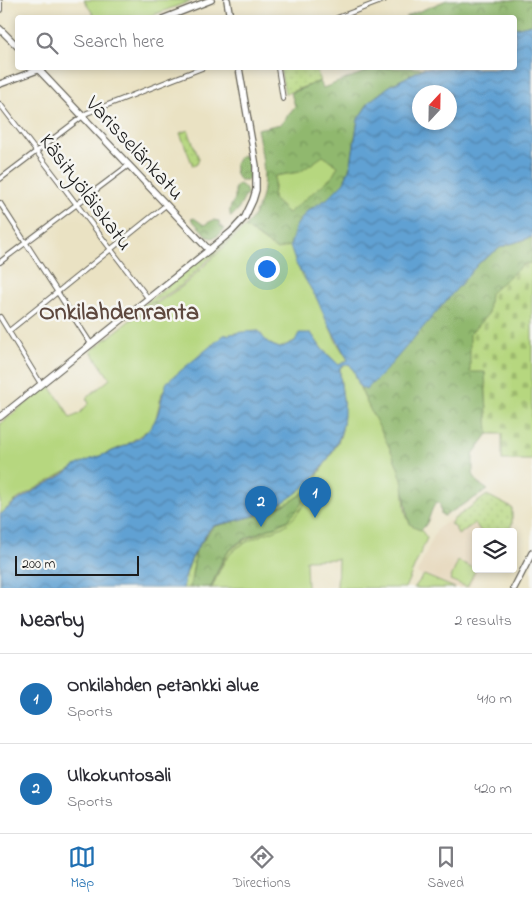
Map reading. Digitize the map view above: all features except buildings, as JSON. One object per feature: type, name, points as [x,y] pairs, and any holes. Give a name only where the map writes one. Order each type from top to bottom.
[{"type":"main road","points":[[173,15],[211,0]]},
{"type":"main road","points":[[227,0],[230,15]]},
{"type":"main road","points":[[0,29],[15,44]]},
{"type":"main road","points":[[0,84],[35,70]]},
{"type":"main road","name":"Varisselänkatu","points":[[42,70],[208,250]]},
{"type":"main road","points":[[0,417],[232,231],[245,217],[256,190],[256,166],[239,70]]},
{"type":"main road","points":[[514,588],[532,553]]},
{"type":"street","points":[[345,15],[384,0]]},
{"type":"street","points":[[0,2],[0,10]]},
{"type":"street","points":[[0,179],[83,116],[197,70]]},
{"type":"street","points":[[278,70],[283,99]]},
{"type":"street","name":"Käsityöläiskatu","points":[[0,104],[148,298]]},
{"type":"street","points":[[0,262],[129,165]]},
{"type":"street","points":[[0,204],[92,344]]},
{"type":"street","points":[[9,332],[166,205]]},
{"type":"street","points":[[0,317],[41,384]]},
{"type":"shaded area","points":[[487,495],[513,507],[513,524],[511,528],[472,528],[472,573],[476,573],[470,586],[466,588],[455,588],[417,573],[437,529]]},
{"type":"green space","points":[[84,0],[193,0],[153,15],[94,15]]},
{"type":"green space","points":[[447,0],[532,0],[532,24],[517,28],[517,15],[410,15]]},
{"type":"green space","points":[[280,70],[317,70],[320,81],[285,94]]},
{"type":"green space","points":[[370,70],[420,70],[391,85],[370,101],[358,119],[351,164],[344,182],[327,199],[307,211],[296,226],[290,246],[277,250],[245,227],[254,216],[263,192],[262,155],[257,129],[281,124],[295,106],[291,93],[320,81],[323,88]],"holes":[[[287,174],[295,207],[288,213],[273,199],[275,176]]]},
{"type":"green space","points":[[188,130],[199,159],[197,164],[193,166],[180,133]]},
{"type":"green space","points":[[241,156],[249,158],[250,177],[247,180],[239,180],[235,170],[236,161]]},
{"type":"green space","points":[[323,156],[338,166],[332,177],[288,213],[273,199],[275,176],[300,172]]},
{"type":"green space","points":[[240,184],[247,193],[238,210],[231,217],[230,210],[235,199],[235,187]]},
{"type":"green space","points":[[194,218],[204,225],[213,220],[219,221],[220,226],[225,229],[215,237],[208,237],[191,219]]},
{"type":"green space","points":[[240,227],[182,285],[140,311],[143,306]]},
{"type":"green space","points":[[245,227],[277,250],[290,246],[296,264],[317,299],[336,341],[348,360],[339,365],[322,349],[311,333],[280,348],[268,342],[259,331],[224,335],[187,367],[162,393],[155,422],[148,430],[126,445],[74,467],[26,494],[0,515],[0,424],[49,385],[70,418],[79,414],[89,403],[86,398],[110,379],[91,351],[129,321],[183,286]]},
{"type":"green space","points":[[532,237],[532,263],[524,264],[491,293],[488,314],[470,334],[485,372],[488,434],[473,454],[473,474],[478,483],[488,490],[444,516],[441,514],[440,504],[437,502],[424,527],[421,530],[417,529],[412,526],[407,515],[397,465],[360,387],[366,390],[479,263],[501,247]]},
{"type":"green space","points":[[532,263],[532,460],[502,460],[502,434],[488,434],[485,372],[470,372],[470,334],[488,314],[490,293],[524,264]]},
{"type":"green space","points":[[349,364],[398,468],[402,480],[409,522],[414,528],[421,530],[427,538],[405,588],[337,588],[338,559],[306,560],[307,588],[212,588],[225,560],[235,549],[289,522],[294,518],[317,484],[315,481],[335,449],[340,437],[344,411],[340,367]]},
{"type":"green space","points":[[319,472],[315,481],[317,484],[294,518],[282,527],[242,544],[235,549],[225,560],[212,588],[209,588],[228,552],[241,542],[287,521],[304,492],[295,500],[250,518],[233,522],[197,549],[212,526],[257,514],[283,502],[307,484]]},
{"type":"green space","points":[[304,492],[307,494],[298,509],[286,521],[240,542],[228,552],[220,564],[211,587],[190,588],[196,550],[213,527],[273,510],[295,499]]},
{"type":"green space","points":[[487,495],[512,508],[512,524],[510,528],[478,528],[475,523],[458,535],[455,527],[450,524]]},
{"type":"green space","points":[[196,551],[190,588],[183,588],[190,562]]},
{"type":"green space","points":[[458,561],[472,567],[472,573],[474,573],[467,587],[450,580]]},
{"type":"green space","points":[[424,575],[455,588],[414,588]]},
{"type":"water","points":[[532,24],[532,237],[501,247],[479,263],[387,369],[366,390],[360,387],[349,364],[340,367],[344,410],[342,429],[337,442],[321,469],[304,487],[273,508],[250,517],[212,526],[193,555],[183,588],[0,588],[0,515],[22,498],[75,466],[129,444],[148,431],[158,413],[167,382],[224,335],[259,331],[268,342],[280,348],[295,341],[299,333],[311,333],[322,349],[339,365],[348,360],[317,299],[296,264],[290,246],[296,226],[307,211],[327,199],[344,182],[351,164],[358,119],[370,101],[391,85],[420,70],[517,70],[517,28]]},
{"type":"place","name":"Onkilahden petankki alue","points":[[315,518]]},
{"type":"place","name":"Ulkokuntosali","points":[[261,527]]},
{"type":"district","name":"Onkilahdenranta","points":[[119,311]]}]
